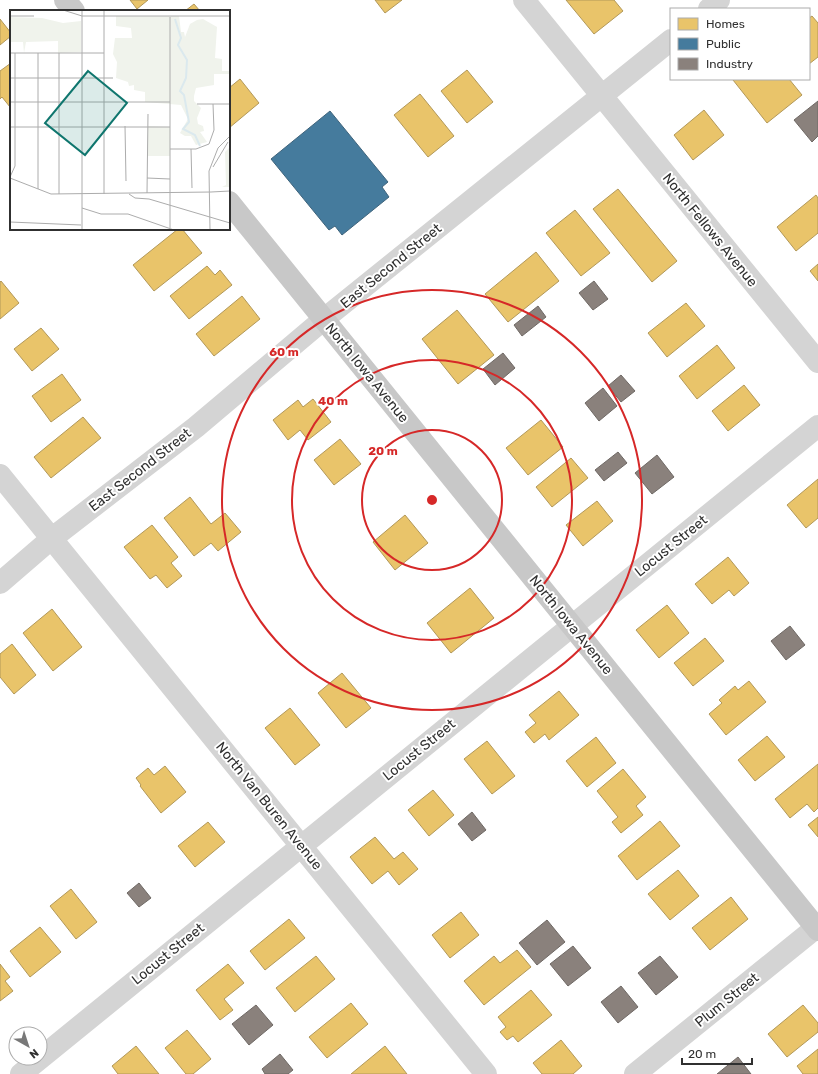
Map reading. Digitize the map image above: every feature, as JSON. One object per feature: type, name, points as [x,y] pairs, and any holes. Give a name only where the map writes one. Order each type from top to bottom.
[{"type":"main road","points":[[66,0],[73,10]]},
{"type":"main road","name":"North Iowa Avenue","points":[[230,203],[817,928]]},
{"type":"street","name":"North Fellows Avenue","points":[[524,0],[818,362]]},
{"type":"street","points":[[710,8],[720,0]]},
{"type":"street","name":"East Second Street","points":[[0,583],[51,539],[196,427],[324,319],[670,41]]},
{"type":"street","name":"Locust Street","points":[[21,1074],[818,426]]},
{"type":"street","name":"North Van Buren Avenue","points":[[0,475],[486,1074]]},
{"type":"street","name":"Plum Street","points":[[635,1074],[817,928]]},
{"type":"building: Homes","points":[[130,0],[148,0],[137,9]]},
{"type":"building: Homes","points":[[375,0],[402,0],[385,13]]},
{"type":"building: Homes","points":[[566,0],[614,0],[623,11],[594,34]]},
{"type":"building: Homes","points":[[194,4],[199,10],[186,10]]},
{"type":"building: Homes","points":[[812,16],[818,23],[818,57],[810,63],[810,17]]},
{"type":"building: Homes","points":[[0,19],[10,32],[10,37],[0,45]]},
{"type":"building: Homes","points":[[10,64],[10,107],[2,97],[0,99],[0,71]]},
{"type":"building: Homes","points":[[467,70],[493,102],[467,123],[441,91]]},
{"type":"building: Homes","points":[[240,79],[259,103],[230,127],[230,87]]},
{"type":"building: Homes","points":[[733,80],[790,80],[802,95],[767,123]]},
{"type":"building: Homes","points":[[420,94],[454,136],[428,157],[394,115]]},
{"type":"building: Homes","points":[[704,110],[724,135],[693,160],[674,135]]},
{"type":"building: Homes","points":[[618,189],[677,261],[652,282],[593,209]]},
{"type":"building: Homes","points":[[816,195],[818,198],[818,233],[796,251],[777,227]]},
{"type":"building: Homes","points":[[575,210],[610,253],[581,276],[546,233]]},
{"type":"building: Homes","points":[[177,230],[183,230],[202,253],[154,291],[133,265]]},
{"type":"building: Homes","points":[[536,252],[559,281],[508,322],[485,294]]},
{"type":"building: Homes","points":[[818,264],[818,281],[810,271]]},
{"type":"building: Homes","points":[[207,266],[215,275],[220,270],[232,285],[189,319],[170,296]]},
{"type":"building: Homes","points":[[1,281],[19,303],[0,319],[0,282]]},
{"type":"building: Homes","points":[[242,296],[260,319],[214,356],[196,334]]},
{"type":"building: Homes","points":[[686,303],[705,326],[667,357],[648,333]]},
{"type":"building: Homes","points":[[457,310],[494,355],[458,384],[422,339]]},
{"type":"building: Homes","points":[[41,328],[59,349],[32,371],[14,349]]},
{"type":"building: Homes","points":[[717,345],[735,368],[697,399],[679,376]]},
{"type":"building: Homes","points":[[62,374],[81,400],[51,422],[32,396]]},
{"type":"building: Homes","points":[[744,385],[760,405],[728,431],[712,411]]},
{"type":"building: Homes","points":[[313,399],[331,422],[308,440],[300,430],[288,440],[273,420],[298,400],[303,407]]},
{"type":"building: Homes","points":[[83,417],[101,438],[51,478],[34,457]]},
{"type":"building: Homes","points":[[541,420],[563,447],[528,475],[506,448]]},
{"type":"building: Homes","points":[[340,439],[361,464],[334,485],[314,460]]},
{"type":"building: Homes","points":[[571,458],[588,478],[552,507],[536,487]]},
{"type":"building: Homes","points":[[818,479],[818,518],[806,528],[787,505]]},
{"type":"building: Homes","points":[[190,497],[211,524],[225,513],[241,532],[218,551],[211,543],[194,556],[164,518]]},
{"type":"building: Homes","points":[[597,501],[613,521],[583,546],[566,525]]},
{"type":"building: Homes","points":[[405,515],[428,543],[395,570],[373,542]]},
{"type":"building: Homes","points":[[152,525],[178,557],[171,563],[182,576],[167,588],[156,575],[150,579],[124,547]]},
{"type":"building: Homes","points":[[728,557],[749,583],[734,596],[729,590],[712,604],[695,584]]},
{"type":"building: Homes","points":[[470,588],[494,618],[451,653],[427,623]]},
{"type":"building: Homes","points":[[667,605],[689,633],[659,658],[636,630]]},
{"type":"building: Homes","points":[[52,609],[82,647],[53,671],[23,633]]},
{"type":"building: Homes","points":[[705,638],[724,661],[693,686],[674,663]]},
{"type":"building: Homes","points":[[12,644],[36,675],[14,694],[0,677],[0,654]]},
{"type":"building: Homes","points":[[342,673],[371,708],[346,728],[318,693]]},
{"type":"building: Homes","points":[[749,681],[766,702],[726,735],[709,714],[722,703],[719,700],[735,686],[738,690]]},
{"type":"building: Homes","points":[[559,691],[579,715],[549,740],[545,734],[534,743],[525,732],[536,723],[529,715]]},
{"type":"building: Homes","points":[[290,708],[320,745],[295,765],[265,728]]},
{"type":"building: Homes","points":[[767,736],[785,757],[755,781],[738,760]]},
{"type":"building: Homes","points":[[596,737],[616,763],[587,787],[566,761]]},
{"type":"building: Homes","points":[[487,741],[515,776],[492,794],[464,759]]},
{"type":"building: Homes","points":[[818,764],[818,808],[814,812],[807,804],[790,818],[775,799]]},
{"type":"building: Homes","points":[[165,766],[186,792],[161,813],[140,786],[141,785],[136,778],[148,768],[154,775]]},
{"type":"building: Homes","points":[[623,769],[646,797],[636,806],[643,815],[621,833],[612,822],[618,817],[597,791]]},
{"type":"building: Homes","points":[[433,790],[454,815],[429,836],[408,810]]},
{"type":"building: Homes","points":[[818,817],[818,837],[808,825]]},
{"type":"building: Homes","points":[[660,821],[680,846],[637,880],[618,856]]},
{"type":"building: Homes","points":[[208,822],[225,842],[195,867],[178,846]]},
{"type":"building: Homes","points":[[375,837],[394,859],[403,852],[418,869],[399,885],[388,871],[372,884],[350,857]]},
{"type":"building: Homes","points":[[678,870],[699,896],[670,920],[648,894]]},
{"type":"building: Homes","points":[[71,889],[97,922],[76,939],[50,906]]},
{"type":"building: Homes","points":[[731,897],[748,919],[710,950],[692,928]]},
{"type":"building: Homes","points":[[461,912],[479,935],[450,958],[432,935]]},
{"type":"building: Homes","points":[[289,919],[305,938],[265,970],[250,951]]},
{"type":"building: Homes","points":[[40,927],[61,952],[30,977],[10,951]]},
{"type":"building: Homes","points":[[517,950],[531,967],[484,1005],[464,981],[494,956],[500,963]]},
{"type":"building: Homes","points":[[316,956],[335,979],[295,1012],[276,988]]},
{"type":"building: Homes","points":[[0,964],[10,977],[5,981],[13,991],[0,1001]]},
{"type":"building: Homes","points":[[228,964],[244,983],[224,999],[233,1010],[220,1020],[196,990]]},
{"type":"building: Homes","points":[[531,990],[552,1015],[518,1042],[513,1036],[507,1040],[500,1032],[506,1027],[498,1017]]},
{"type":"building: Homes","points":[[351,1003],[368,1024],[327,1058],[309,1037]]},
{"type":"building: Homes","points":[[803,1005],[818,1023],[818,1032],[787,1057],[768,1034]]},
{"type":"building: Homes","points":[[187,1030],[211,1059],[193,1074],[186,1074],[165,1048]]},
{"type":"building: Homes","points":[[561,1040],[582,1066],[573,1074],[542,1074],[533,1063]]},
{"type":"building: Homes","points":[[136,1046],[159,1074],[118,1074],[112,1066]]},
{"type":"building: Homes","points":[[385,1046],[407,1074],[351,1074]]},
{"type":"building: Homes","points":[[818,1049],[818,1074],[803,1074],[797,1066]]},
{"type":"building: Public","points":[[330,111],[388,182],[382,187],[389,197],[342,235],[335,226],[329,230],[271,159]]},
{"type":"building: Industry","points":[[818,101],[818,136],[812,142],[794,120]]},
{"type":"building: Industry","points":[[594,281],[608,299],[593,310],[579,293]]},
{"type":"building: Industry","points":[[538,306],[546,317],[522,336],[514,325]]},
{"type":"building: Industry","points":[[503,353],[515,368],[495,385],[483,369]]},
{"type":"building: Industry","points":[[621,375],[635,391],[621,402],[608,386]]},
{"type":"building: Industry","points":[[603,388],[617,406],[599,421],[585,403]]},
{"type":"building: Industry","points":[[618,452],[627,463],[604,481],[595,470]]},
{"type":"building: Industry","points":[[657,455],[674,477],[652,494],[635,473]]},
{"type":"building: Industry","points":[[790,626],[805,645],[786,660],[771,641]]},
{"type":"building: Industry","points":[[472,812],[486,830],[472,841],[458,824]]},
{"type":"building: Industry","points":[[139,883],[151,898],[139,907],[127,893]]},
{"type":"building: Industry","points":[[547,920],[565,942],[537,965],[519,943]]},
{"type":"building: Industry","points":[[573,946],[591,968],[568,986],[550,964]]},
{"type":"building: Industry","points":[[660,956],[678,977],[656,995],[638,973]]},
{"type":"building: Industry","points":[[621,986],[638,1007],[618,1023],[601,1002]]},
{"type":"building: Industry","points":[[256,1005],[273,1025],[249,1045],[232,1024]]},
{"type":"building: Industry","points":[[280,1054],[293,1070],[288,1074],[265,1074],[262,1069]]},
{"type":"building: Industry","points":[[738,1057],[751,1074],[717,1074]]}]
